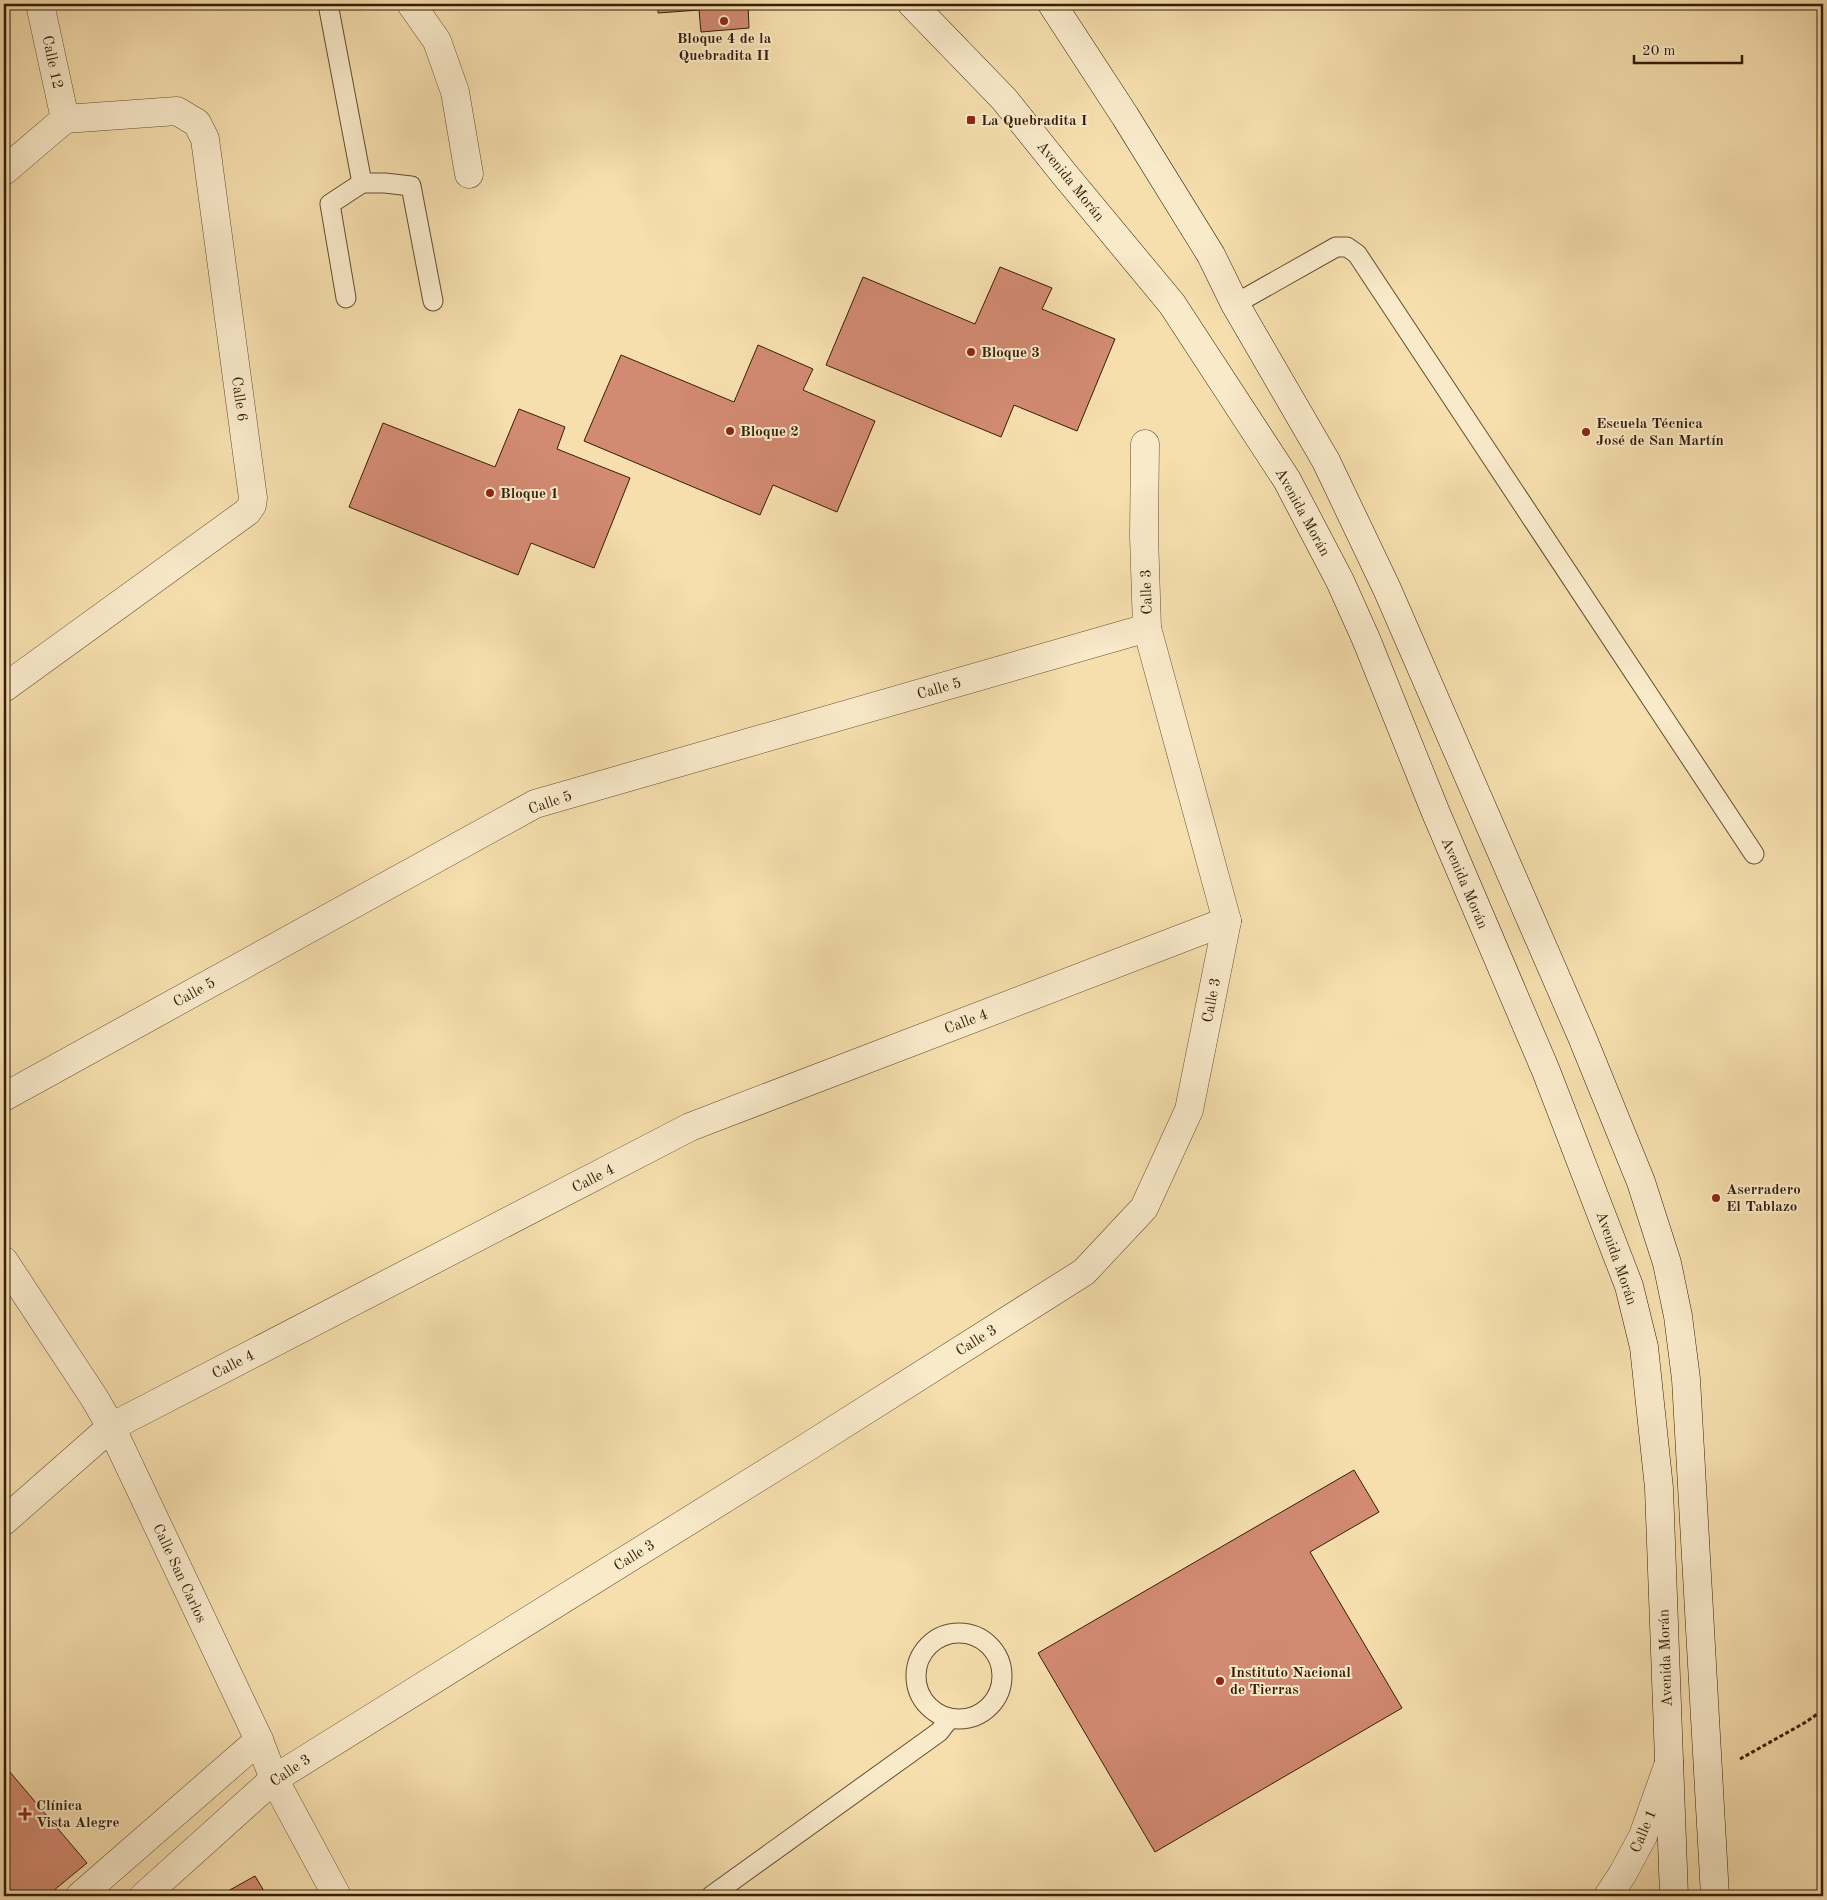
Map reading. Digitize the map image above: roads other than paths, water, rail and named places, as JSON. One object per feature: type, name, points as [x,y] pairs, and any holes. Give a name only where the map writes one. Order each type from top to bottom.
[{"type":"street","name":"Calle 12","points":[[40,4],[65,119]]},
{"type":"street","points":[[411,4],[438,41],[455,92],[469,174]]},
{"type":"street","name":"Avenida Morán","points":[[912,4],[1004,99],[1172,304],[1287,480],[1340,581],[1366,639],[1436,813],[1546,1071],[1629,1286],[1644,1347],[1658,1478],[1674,1896]]},
{"type":"street","points":[[1052,4],[1125,116],[1211,255],[1235,304],[1326,461],[1386,588],[1582,1037],[1641,1182],[1667,1262],[1678,1316],[1686,1379],[1715,1896]]},
{"type":"street","name":"Calle 6","points":[[4,688],[247,512],[252,505],[253,498],[205,139],[197,123],[177,111],[65,119]]},
{"type":"street","points":[[4,171],[65,119]]},
{"type":"street","name":"Calle 3","points":[[144,1896],[274,1779],[776,1467],[1084,1272],[1144,1208],[1189,1110],[1227,921],[1147,628],[1144,536],[1145,444]]},
{"type":"street","name":"Calle 5","points":[[4,1097],[535,804],[1147,628]]},
{"type":"street","name":"Calle 4","points":[[4,1521],[111,1427],[690,1127],[1227,921]]},
{"type":"street","name":"Calle San Carlos","points":[[4,1261],[95,1399],[111,1427],[259,1740],[274,1779],[337,1896]]},
{"type":"street","points":[[80,1896],[259,1740]]},
{"type":"street","name":"Calle 1","points":[[1608,1896],[1622,1876],[1643,1836],[1669,1762]]},
{"type":"lane","points":[[328,4],[362,183]]},
{"type":"lane","points":[[346,298],[330,204],[362,183],[385,183],[411,186],[433,301]]},
{"type":"lane","points":[[1235,304],[1336,247],[1347,247],[1357,254],[1754,854]]},
{"type":"lane","points":[[952,1634],[967,1634],[983,1641],[994,1651],[1001,1664],[1002,1679],[999,1692],[992,1705],[979,1715],[965,1719],[950,1718],[932,1710],[922,1698],[918,1690],[917,1668],[926,1649],[938,1639],[952,1634]]},
{"type":"lane","points":[[711,1896],[939,1732],[950,1718]]},
{"type":"place","name":"Bloque 4 de la Quebradita II","points":[[724,21]]},
{"type":"place","name":"La Quebradita I","points":[[971,120]]},
{"type":"place","name":"Bloque 3","points":[[971,352]]},
{"type":"place","name":"Bloque 2","points":[[730,431]]},
{"type":"place","name":"Escuela Técnica José de San Martín","points":[[1586,432]]},
{"type":"place","name":"Bloque 1","points":[[490,493]]},
{"type":"place","name":"Aserradero El Tablazo","points":[[1716,1198]]},
{"type":"place","name":"Instituto Nacional de Tierras","points":[[1220,1681]]},
{"type":"place","name":"Clínica Vista Alegre","points":[[25,1814]]}]
